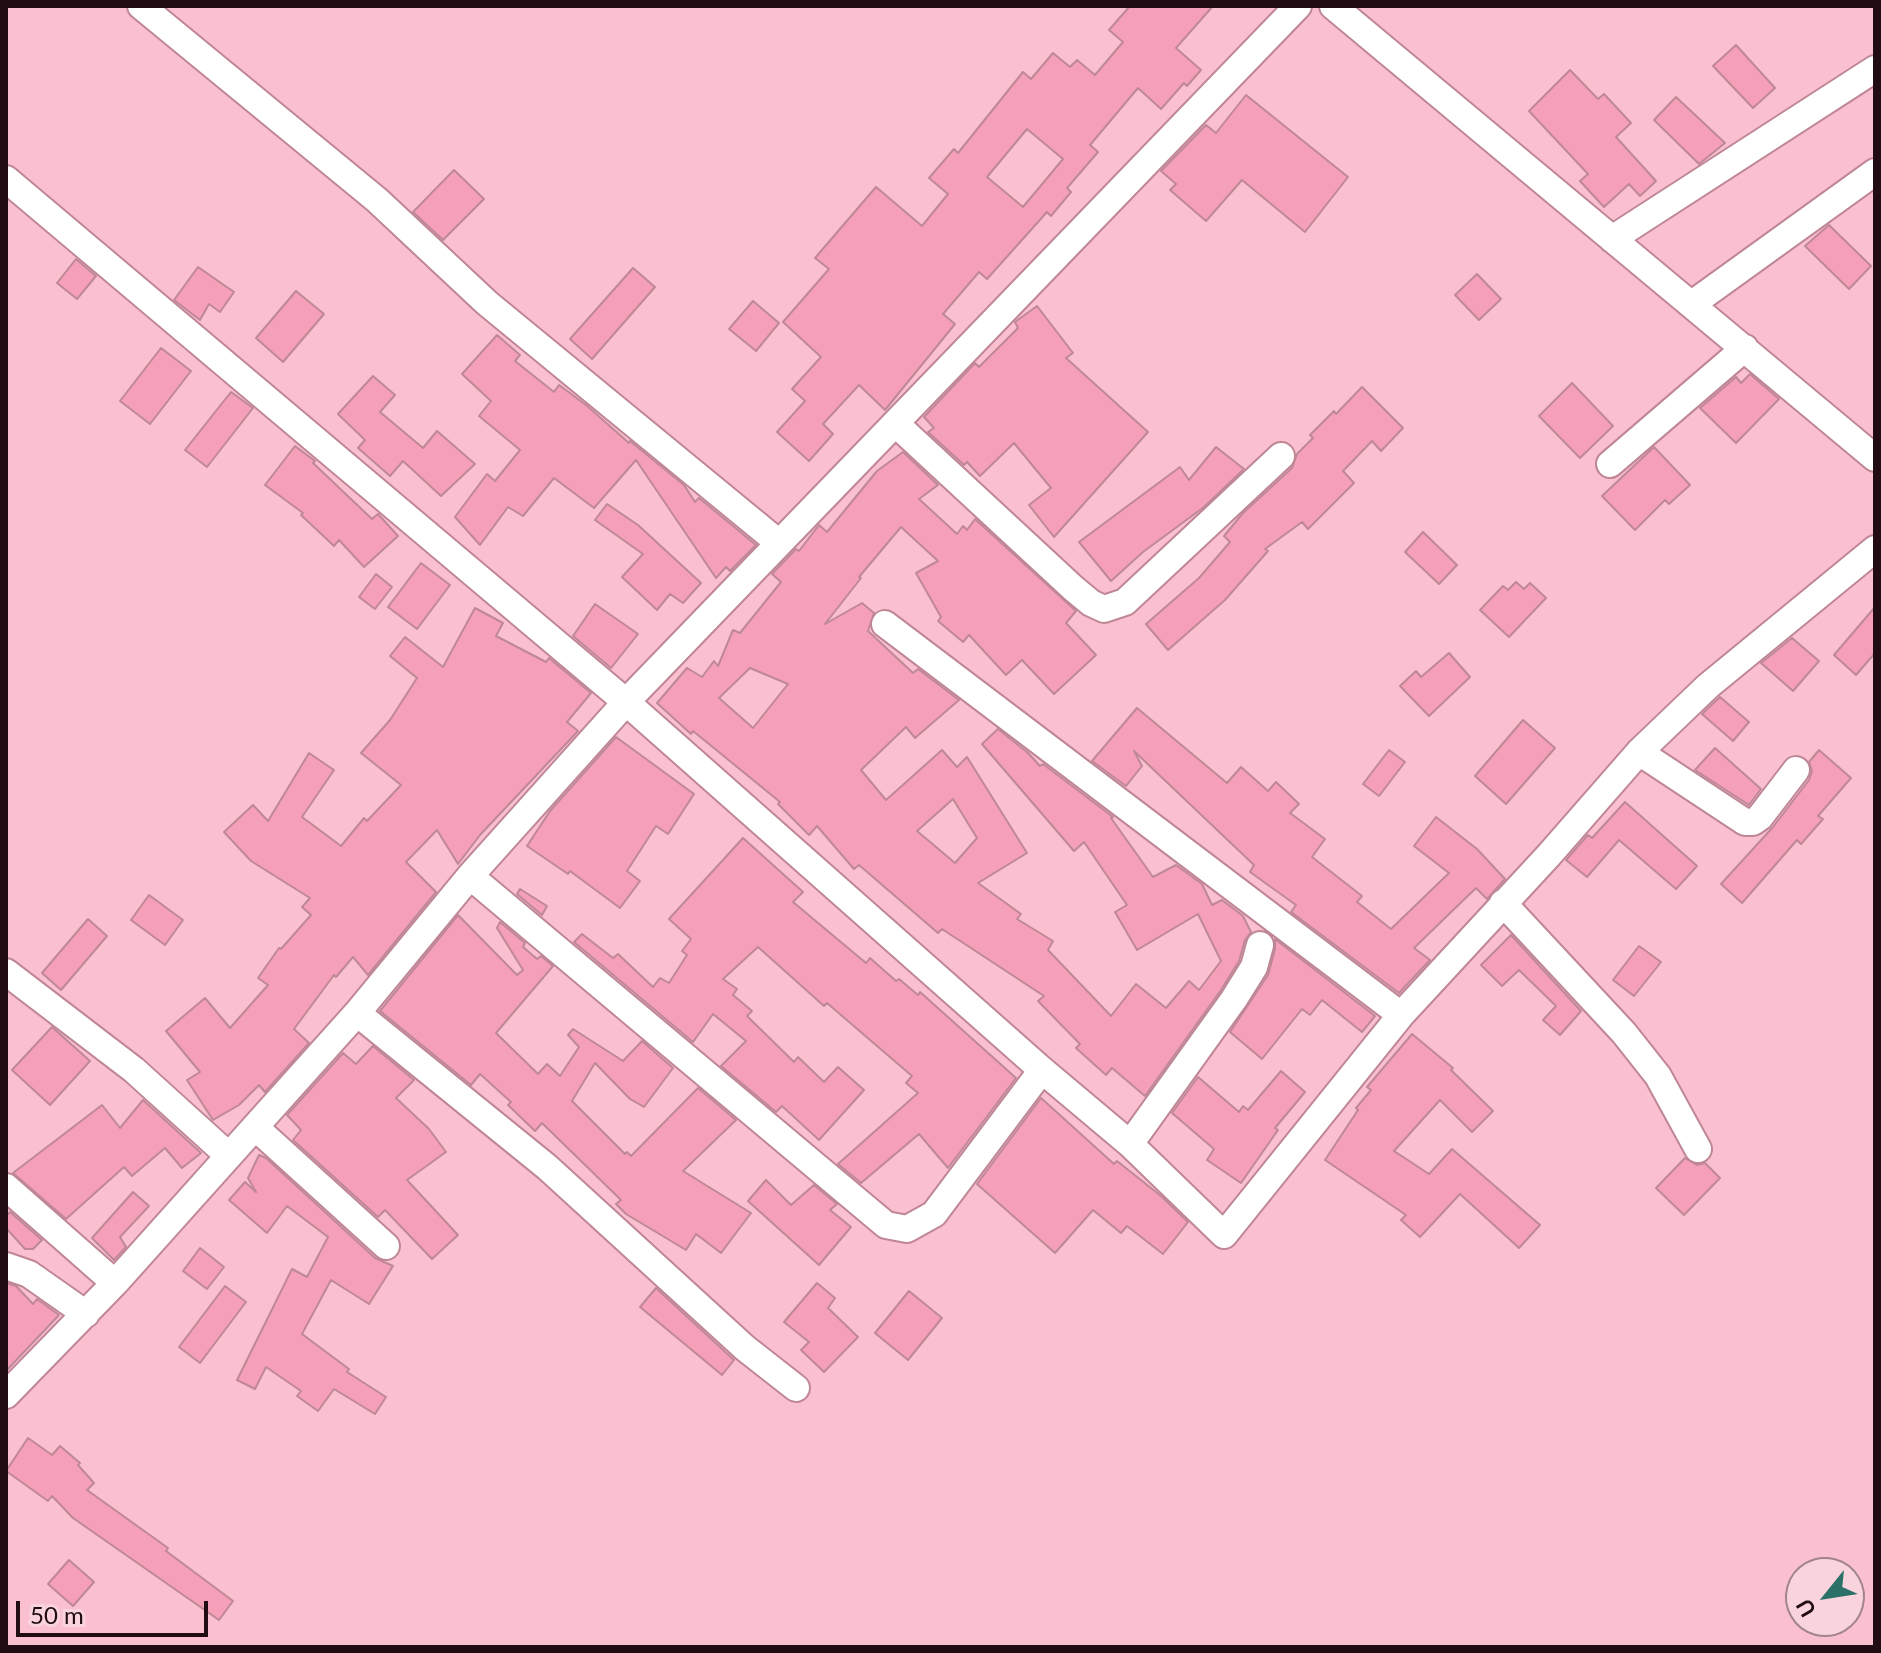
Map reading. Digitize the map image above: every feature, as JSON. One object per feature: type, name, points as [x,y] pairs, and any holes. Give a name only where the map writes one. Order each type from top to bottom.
[{"type":"street","points":[[141,6],[377,200],[487,303],[779,543]]},
{"type":"street","points":[[6,1395],[115,1283],[357,1013],[470,876],[626,702],[1298,6]]},
{"type":"street","points":[[1333,6],[1875,458]]},
{"type":"street","points":[[1612,239],[1875,69]]},
{"type":"street","points":[[1692,304],[1875,172]]},
{"type":"street","points":[[6,179],[626,702],[1130,1144],[1224,1235],[1401,1015],[1639,752],[1708,686],[1875,549]]},
{"type":"street","points":[[1610,464],[1745,348]]},
{"type":"street","points":[[896,424],[1073,588],[1104,609],[1125,602],[1281,456]]},
{"type":"street","points":[[885,624],[1401,1015]]},
{"type":"street","points":[[1639,752],[1745,822],[1753,822],[1760,817],[1796,770]]},
{"type":"street","points":[[470,876],[886,1225],[907,1229],[934,1214],[1042,1070]]},
{"type":"street","points":[[1503,903],[1624,1033],[1658,1076],[1698,1149]]},
{"type":"street","points":[[1130,1144],[1234,999],[1254,967],[1260,945]]},
{"type":"street","points":[[6,972],[134,1070],[229,1156]]},
{"type":"street","points":[[357,1013],[547,1167],[745,1348],[796,1388]]},
{"type":"street","points":[[255,1127],[386,1246]]},
{"type":"street","points":[[6,1187],[115,1283]]},
{"type":"street","points":[[6,1266],[29,1274],[86,1314]]},
{"type":"building","points":[[1130,6],[1213,6],[1176,48],[1201,70],[1187,86],[1184,83],[1161,109],[1138,88],[1090,145],[1098,152],[1067,188],[1071,192],[1051,216],[1047,212],[987,279],[979,272],[943,314],[955,324],[885,410],[859,385],[823,424],[833,434],[809,461],[777,432],[805,401],[792,389],[821,357],[783,322],[829,269],[815,258],[876,187],[922,226],[948,194],[929,178],[954,149],[958,153],[1023,72],[1031,79],[1053,53],[1070,67],[1077,60],[1095,75],[1123,42],[1109,30]],"holes":[[[1027,129],[1063,159],[1023,207],[987,177]]]},
{"type":"building","points":[[1736,45],[1775,88],[1753,108],[1713,66]]},
{"type":"building","points":[[1570,70],[1598,99],[1604,94],[1631,123],[1616,137],[1656,181],[1640,196],[1629,184],[1604,207],[1580,181],[1588,174],[1529,111]]},
{"type":"building","points":[[1246,95],[1348,177],[1305,232],[1242,180],[1206,221],[1170,190],[1176,184],[1161,171],[1206,125],[1216,133]]},
{"type":"building","points":[[1676,97],[1725,143],[1699,164],[1654,120]]},
{"type":"building","points":[[454,170],[484,199],[443,240],[413,212]]},
{"type":"building","points":[[1829,225],[1871,266],[1849,289],[1805,246]]},
{"type":"building","points":[[76,259],[96,276],[77,299],[57,283]]},
{"type":"building","points":[[198,267],[234,292],[220,312],[209,304],[200,320],[174,300]]},
{"type":"building","points":[[633,268],[655,287],[592,359],[570,339]]},
{"type":"building","points":[[1477,274],[1501,299],[1479,320],[1455,295]]},
{"type":"building","points":[[296,291],[324,314],[283,362],[256,338]]},
{"type":"building","points":[[753,301],[779,323],[756,351],[729,329]]},
{"type":"building","points":[[1037,306],[1073,353],[1066,358],[1148,432],[1054,537],[1029,505],[1051,488],[1014,443],[980,476],[928,432],[934,428],[924,417],[975,363],[979,367],[1018,328],[1015,322]]},
{"type":"building","points":[[497,335],[520,355],[515,361],[554,392],[559,385],[586,405],[684,485],[695,502],[699,498],[756,545],[730,571],[726,567],[716,578],[636,460],[594,508],[554,478],[523,516],[508,507],[480,545],[455,517],[487,474],[495,481],[520,450],[479,416],[491,401],[462,374]]},
{"type":"building","points":[[161,348],[191,371],[150,424],[120,401]]},
{"type":"building","points":[[1750,374],[1779,399],[1736,443],[1700,408],[1736,377],[1741,383]]},
{"type":"building","points":[[373,376],[395,395],[380,412],[423,448],[437,431],[475,464],[441,496],[403,461],[390,476],[358,448],[365,440],[338,414]]},
{"type":"building","points":[[1572,383],[1613,426],[1580,458],[1539,416]]},
{"type":"building","points":[[1362,387],[1403,428],[1381,451],[1372,441],[1343,471],[1354,483],[1308,529],[1302,522],[1265,549],[1268,551],[1225,600],[1168,650],[1146,624],[1199,578],[1230,542],[1224,536],[1243,513],[1292,468],[1297,454],[1313,438],[1310,435]]},
{"type":"building","points":[[231,392],[253,408],[207,467],[185,450]]},
{"type":"building","points":[[295,446],[315,461],[313,463],[372,519],[378,514],[398,536],[364,567],[339,540],[334,546],[301,515],[303,513],[265,485]]},
{"type":"building","points":[[1216,447],[1244,469],[1204,507],[1143,552],[1111,581],[1079,542],[1180,467],[1189,480]]},
{"type":"building","points":[[1654,447],[1690,485],[1669,504],[1665,500],[1635,530],[1602,496]]},
{"type":"building","points":[[903,452],[938,485],[919,499],[957,534],[963,526],[967,530],[975,519],[1076,611],[1066,623],[1096,655],[1054,694],[1022,660],[1006,675],[969,635],[963,642],[938,621],[941,617],[916,573],[938,561],[901,527],[825,624],[862,603],[874,613],[868,631],[913,673],[918,669],[959,700],[915,738],[906,727],[861,770],[886,800],[942,750],[957,767],[967,757],[1027,853],[978,883],[1021,914],[1017,919],[1053,941],[1048,950],[1111,1016],[1136,984],[1166,1008],[1189,981],[1199,990],[1221,961],[1198,914],[1137,950],[1115,912],[1127,905],[1084,842],[1074,851],[982,744],[998,729],[1040,766],[1043,764],[1113,817],[1153,877],[1176,865],[1202,884],[1212,905],[1222,900],[1243,916],[1251,932],[1245,940],[1239,961],[1221,990],[1145,1096],[1112,1068],[1106,1075],[1076,1048],[1080,1044],[1038,1001],[1044,996],[942,929],[938,933],[859,865],[854,869],[817,826],[809,835],[778,804],[780,802],[693,731],[691,734],[657,703],[687,668],[702,677],[714,661],[718,666],[733,630],[740,633],[781,582],[772,574],[796,549],[799,551],[819,525],[827,532],[877,471]],"holes":[[[750,668],[788,684],[753,728],[719,698]],[[953,799],[977,838],[955,863],[917,831]]]},
{"type":"building","points":[[607,504],[638,525],[701,583],[683,603],[670,594],[657,610],[622,577],[643,554],[595,520]]},
{"type":"building","points":[[1423,532],[1457,565],[1439,584],[1405,552]]},
{"type":"building","points":[[421,563],[450,585],[417,629],[388,607]]},
{"type":"building","points":[[376,574],[392,587],[375,609],[359,597]]},
{"type":"building","points":[[1516,582],[1524,589],[1530,583],[1546,598],[1509,637],[1480,610],[1503,586],[1508,590]]},
{"type":"building","points":[[595,604],[638,634],[611,668],[573,636]]},
{"type":"building","points":[[1875,607],[1875,653],[1856,675],[1834,655]]},
{"type":"building","points":[[475,608],[503,623],[496,636],[546,662],[549,658],[591,693],[567,722],[578,731],[480,835],[458,864],[437,830],[406,862],[436,892],[368,975],[353,957],[336,977],[334,975],[294,1029],[309,1043],[265,1092],[259,1085],[239,1105],[213,1120],[187,1080],[200,1072],[166,1031],[205,998],[230,1028],[268,985],[258,978],[279,948],[311,915],[302,907],[310,898],[251,861],[224,832],[253,805],[268,821],[309,753],[334,770],[302,817],[341,846],[364,818],[367,821],[401,785],[361,753],[390,720],[417,678],[390,656],[405,637],[443,667]]},
{"type":"building","points":[[1792,638],[1819,661],[1793,691],[1761,663]]},
{"type":"building","points":[[1449,653],[1470,677],[1429,716],[1400,686],[1416,671],[1421,677]]},
{"type":"building","points":[[1720,697],[1749,722],[1733,741],[1702,714]]},
{"type":"building","points":[[1137,708],[1227,783],[1241,767],[1268,791],[1276,782],[1299,804],[1290,813],[1325,839],[1312,857],[1362,896],[1357,902],[1391,929],[1449,873],[1414,846],[1436,817],[1477,849],[1505,879],[1487,899],[1476,888],[1414,948],[1430,960],[1399,993],[1291,912],[1296,905],[1250,872],[1254,865],[1134,751],[1142,766],[1126,786],[1092,761]]},
{"type":"building","points":[[1523,720],[1555,748],[1506,804],[1475,776]]},
{"type":"building","points":[[616,737],[694,794],[668,834],[656,826],[627,871],[640,881],[620,908],[570,871],[568,874],[527,846],[550,811]]},
{"type":"building","points":[[1715,748],[1761,789],[1749,805],[1695,770]]},
{"type":"building","points":[[1389,750],[1405,762],[1379,796],[1363,784]]},
{"type":"building","points":[[1819,750],[1851,778],[1818,816],[1823,819],[1801,844],[1797,840],[1742,903],[1721,884],[1773,827],[1809,780],[1812,771],[1809,762]]},
{"type":"building","points":[[1625,802],[1697,866],[1676,889],[1619,840],[1587,877],[1566,860],[1588,835],[1592,838]]},
{"type":"building","points":[[743,838],[803,892],[793,902],[866,963],[870,958],[896,981],[899,979],[918,995],[920,992],[1016,1078],[948,1168],[919,1134],[861,1183],[838,1164],[918,1093],[906,1083],[912,1076],[827,1003],[824,1006],[758,947],[723,979],[737,989],[733,995],[752,1011],[747,1016],[794,1062],[798,1057],[824,1082],[838,1067],[864,1090],[819,1140],[782,1106],[776,1112],[721,1066],[746,1041],[713,1014],[693,1042],[574,942],[582,934],[613,958],[618,954],[653,987],[660,978],[669,983],[687,955],[682,951],[691,939],[669,919]]},
{"type":"building","points":[[520,889],[547,906],[542,915],[517,894]]},
{"type":"building","points":[[149,895],[183,920],[165,945],[131,920]]},
{"type":"building","points":[[458,915],[517,975],[523,970],[497,928],[500,922],[525,943],[523,947],[537,959],[541,956],[553,966],[496,1033],[538,1074],[547,1064],[560,1076],[579,1047],[568,1035],[573,1029],[623,1061],[642,1041],[673,1068],[644,1107],[630,1099],[595,1063],[572,1101],[625,1154],[627,1152],[631,1156],[698,1088],[736,1120],[683,1171],[751,1213],[721,1253],[696,1234],[686,1250],[626,1214],[616,1204],[621,1200],[542,1123],[535,1131],[508,1105],[511,1102],[480,1074],[471,1085],[380,1011]]},
{"type":"building","points":[[88,919],[107,936],[61,990],[42,973]]},
{"type":"building","points":[[1511,935],[1581,1011],[1560,1035],[1543,1020],[1556,1006],[1519,970],[1502,986],[1481,965]]},
{"type":"building","points":[[1275,939],[1375,1016],[1362,1032],[1322,1000],[1310,1015],[1302,1009],[1262,1059],[1230,1032],[1268,975]]},
{"type":"building","points":[[1639,946],[1661,962],[1634,996],[1613,980]]},
{"type":"building","points":[[52,1027],[90,1061],[50,1105],[12,1070]]},
{"type":"building","points":[[1412,1034],[1453,1068],[1451,1070],[1493,1111],[1472,1132],[1440,1100],[1394,1151],[1429,1174],[1452,1149],[1540,1225],[1519,1248],[1460,1194],[1420,1237],[1401,1220],[1406,1215],[1325,1160],[1358,1110],[1356,1108],[1371,1090],[1367,1087]]},
{"type":"building","points":[[373,1046],[414,1080],[396,1098],[429,1129],[446,1152],[407,1180],[458,1235],[432,1259],[385,1210],[378,1217],[293,1140],[301,1130],[287,1115],[343,1053],[356,1064]]},
{"type":"building","points":[[1281,1071],[1305,1092],[1275,1128],[1278,1130],[1241,1183],[1207,1160],[1214,1149],[1172,1113],[1198,1077],[1239,1112],[1243,1106],[1248,1110]]},
{"type":"building","points":[[1041,1098],[1114,1164],[1117,1161],[1188,1222],[1163,1254],[1127,1226],[1121,1233],[1093,1210],[1055,1253],[977,1184]]},
{"type":"building","points":[[143,1100],[201,1153],[182,1168],[165,1148],[132,1176],[124,1167],[66,1219],[13,1173],[102,1105],[120,1128]]},
{"type":"building","points":[[259,1155],[266,1158],[375,1258],[393,1266],[369,1304],[331,1280],[302,1334],[349,1369],[347,1372],[386,1397],[375,1414],[334,1389],[318,1411],[297,1396],[301,1391],[266,1367],[255,1389],[237,1380],[292,1269],[307,1277],[328,1237],[287,1206],[267,1233],[229,1200],[245,1182],[256,1192],[248,1178]]},
{"type":"building","points":[[1685,1158],[1697,1165],[1705,1163],[1720,1178],[1684,1215],[1656,1188]]},
{"type":"building","points":[[766,1180],[791,1205],[814,1185],[837,1204],[830,1210],[851,1227],[819,1265],[748,1201]]},
{"type":"building","points":[[133,1192],[149,1206],[120,1237],[126,1247],[114,1260],[92,1238]]},
{"type":"building","points":[[10,1212],[42,1240],[33,1249],[25,1249],[6,1228],[6,1216]]},
{"type":"building","points":[[200,1248],[224,1267],[207,1289],[183,1271]]},
{"type":"building","points":[[6,1283],[16,1286],[33,1304],[37,1299],[59,1315],[6,1371]]},
{"type":"building","points":[[817,1283],[835,1298],[828,1308],[858,1337],[824,1372],[801,1350],[809,1342],[784,1322]]},
{"type":"building","points":[[225,1286],[246,1302],[200,1363],[179,1347]]},
{"type":"building","points":[[656,1288],[734,1360],[722,1375],[640,1307]]},
{"type":"building","points":[[909,1291],[942,1318],[908,1360],[875,1333]]},
{"type":"building","points":[[28,1438],[52,1455],[60,1446],[80,1463],[78,1465],[94,1483],[87,1490],[168,1548],[166,1551],[233,1601],[219,1620],[73,1518],[52,1496],[48,1501],[6,1471]]},
{"type":"building","points":[[69,1560],[94,1582],[73,1606],[48,1584]]}]
